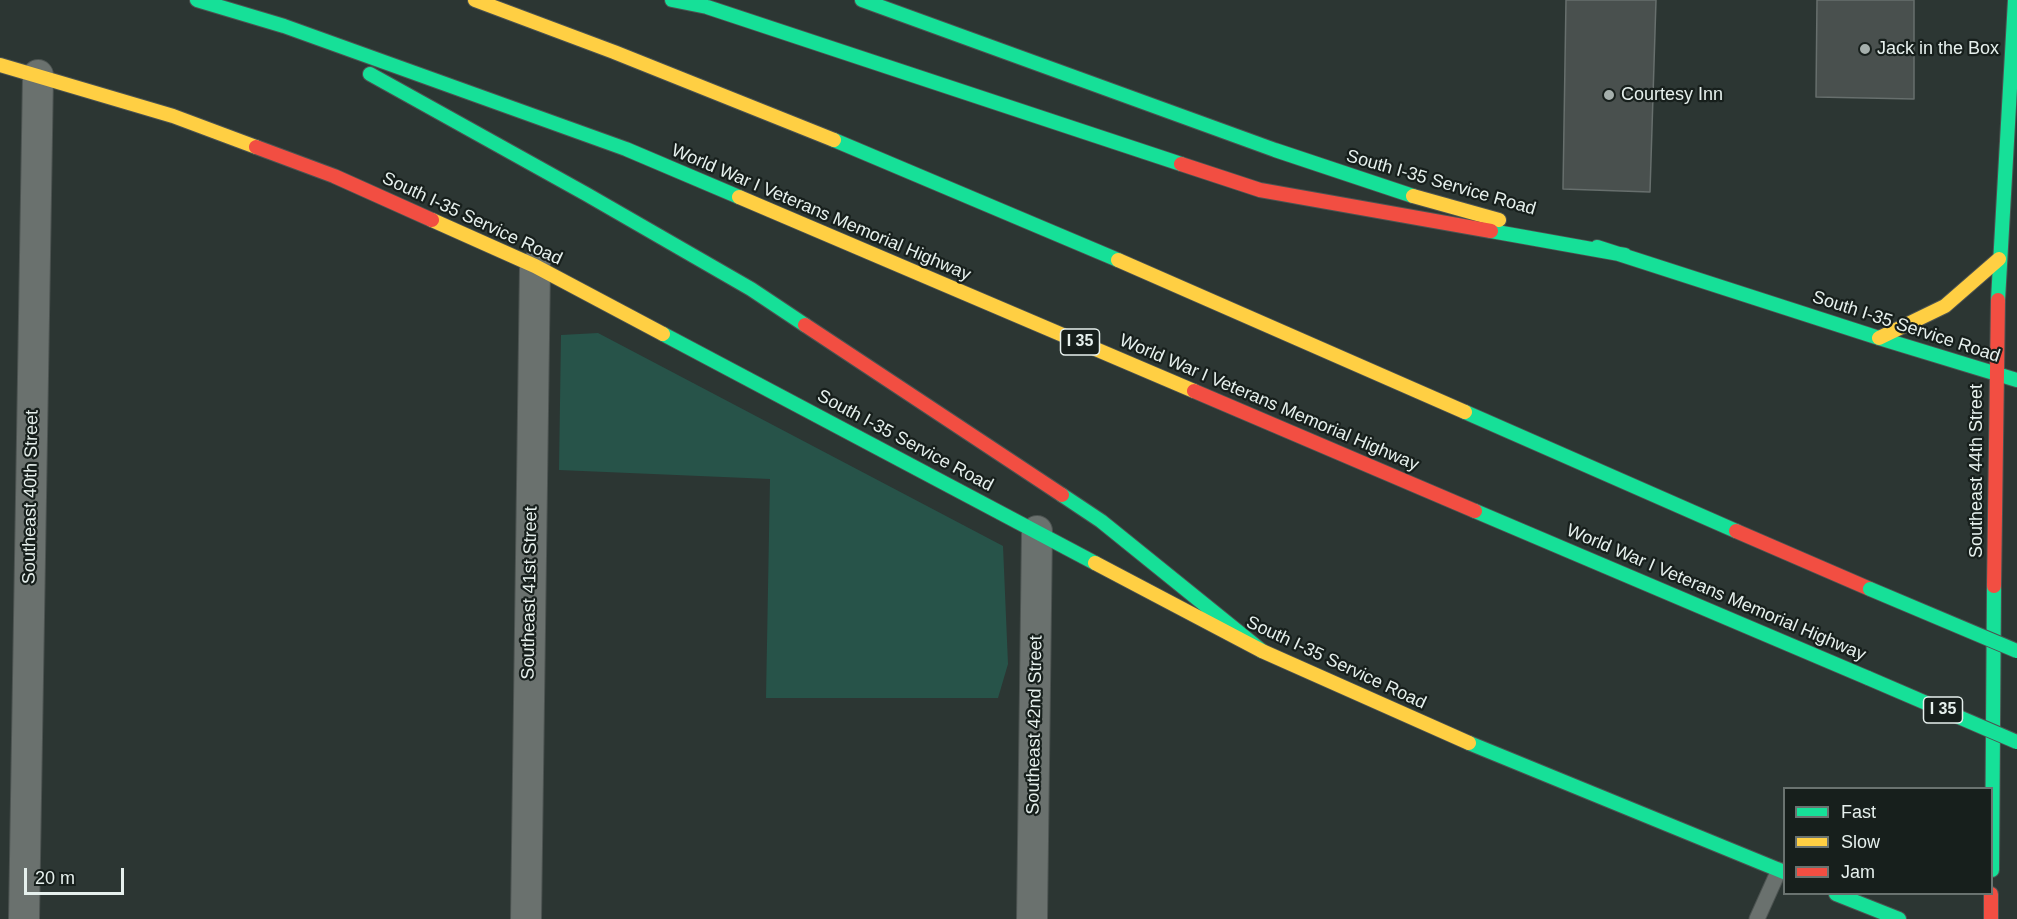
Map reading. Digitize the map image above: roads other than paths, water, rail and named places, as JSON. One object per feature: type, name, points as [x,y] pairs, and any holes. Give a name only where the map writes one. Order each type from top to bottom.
[{"type":"main road","name":"World War I Veterans Memorial Highway","points":[[197,0],[284,26],[626,149],[2017,742]]},
{"type":"main road","points":[[475,0],[813,131],[1091,248],[2017,651]]},
{"type":"main road","points":[[672,0],[707,7],[1260,190],[1625,255]]},
{"type":"main road","name":"South I-35 Service Road","points":[[862,0],[1275,150],[1392,190],[1625,255],[1879,338],[2017,380]]},
{"type":"main road","name":"Southeast 44th Street","points":[[1993,787],[1999,259],[2015,0]]},
{"type":"main road","points":[[284,26],[751,289],[1101,521],[1262,651]]},
{"type":"main road","name":"South I-35 Service Road","points":[[0,65],[173,116],[334,176],[535,266],[1262,651],[1444,733],[1782,871]]},
{"type":"main road","points":[[1879,338],[1945,306],[1999,259]]},
{"type":"main road","points":[[1839,895],[1899,919]]},
{"type":"main road","points":[[1991,895],[1991,919]]},
{"type":"street","name":"Southeast 40th Street","points":[[24,919],[38,75]]},
{"type":"street","name":"Southeast 41st Street","points":[[526,919],[535,266]]},
{"type":"street","name":"Southeast 42nd Street","points":[[1032,919],[1037,531]]},
{"type":"lane","points":[[1757,919],[1782,871]]},
{"type":"place","name":"Jack in the Box","points":[[1865,49]]},
{"type":"place","name":"Courtesy Inn","points":[[1609,95]]}]
